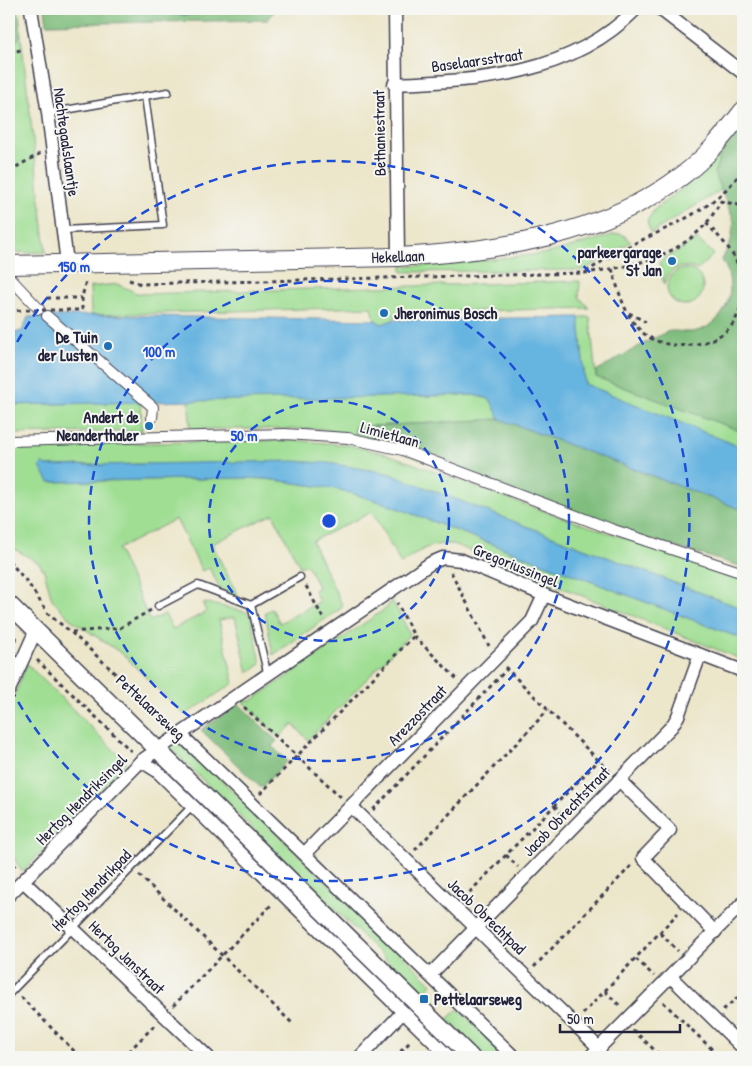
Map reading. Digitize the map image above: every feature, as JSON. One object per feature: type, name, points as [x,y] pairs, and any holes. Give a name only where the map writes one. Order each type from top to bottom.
[{"type":"main road","name":"Hekellaan","points":[[9,265],[398,256],[459,253],[493,248],[583,226],[630,207],[664,188],[684,174],[715,146],[743,111]]},
{"type":"street","name":"Nachtegaalslaantje","points":[[31,9],[48,113],[67,263]]},
{"type":"street","name":"Bethaniestraat","points":[[394,9],[398,256]]},
{"type":"street","name":"Baselaarsstraat","points":[[394,84],[454,82],[528,70],[595,41],[636,9]]},
{"type":"street","points":[[660,9],[743,74]]},
{"type":"street","points":[[9,277],[43,312],[153,407],[152,418]]},
{"type":"street","name":"Limietlaan","points":[[9,441],[285,434],[348,438],[403,450],[611,529],[743,573]]},
{"type":"street","points":[[157,750],[268,676],[330,631],[432,563],[443,558]]},
{"type":"street","name":"Gregoriussingel","points":[[443,558],[461,560],[544,595],[740,670],[743,674]]},
{"type":"street","name":"Arezzostraat","points":[[305,853],[532,621],[544,595]]},
{"type":"street","name":"Pettelaarseweg","points":[[9,604],[35,632],[471,1057]]},
{"type":"street","points":[[9,690],[35,632]]},
{"type":"street","name":"Jacob Obrechtstraat","points":[[430,974],[672,726],[678,716],[700,655]]},
{"type":"street","name":"Pettelaarseweg","points":[[180,734],[514,1057]]},
{"type":"street","name":"Hertog Hendriksingel","points":[[9,895],[141,761],[157,750]]},
{"type":"street","points":[[141,761],[157,771],[449,1057]]},
{"type":"street","points":[[619,780],[670,830],[642,858],[715,932]]},
{"type":"street","name":"Jacob Obrechtpad","points":[[351,806],[574,1023],[595,1053]]},
{"type":"street","name":"Hertog Janstraat","points":[[23,880],[208,1057]]},
{"type":"street","points":[[595,1053],[743,903]]},
{"type":"street","points":[[663,985],[713,1018],[743,1048]]},
{"type":"street","points":[[360,1057],[403,1012]]},
{"type":"lane","points":[[48,113],[168,92]]},
{"type":"lane","points":[[63,230],[163,225],[145,96]]},
{"type":"lane","points":[[251,605],[300,577]]},
{"type":"lane","points":[[158,606],[198,585],[251,605]]},
{"type":"lane","points":[[251,605],[268,676]]},
{"type":"lane","name":"Hertog Hendrikpad","points":[[11,991],[193,806]]},
{"type":"path","points":[[9,172],[52,147]]},
{"type":"path","points":[[585,272],[627,247],[661,232],[714,200],[727,190],[743,169]]},
{"type":"path","points":[[714,200],[743,206]]},
{"type":"path","points":[[141,284],[585,272],[628,267],[670,251],[701,230],[721,202]]},
{"type":"path","points":[[706,223],[726,244],[740,266],[743,284]]},
{"type":"path","points":[[612,269],[628,312],[639,330],[649,338],[676,346],[710,342],[732,325],[743,301]]},
{"type":"path","points":[[9,311],[82,310],[82,298],[88,274]]},
{"type":"path","points":[[56,298],[82,298]]},
{"type":"path","points":[[628,312],[646,322]]},
{"type":"path","points":[[443,558],[496,658],[619,780]]},
{"type":"path","name":"Pettelaarseweg","points":[[9,561],[28,583],[49,615],[71,632],[180,734]]},
{"type":"path","points":[[300,577],[330,631]]},
{"type":"path","points":[[391,591],[414,636],[466,688]]},
{"type":"path","points":[[71,632],[120,628],[158,606]]},
{"type":"path","points":[[9,631],[26,650],[141,761]]},
{"type":"path","points":[[252,803],[414,636]]},
{"type":"path","points":[[364,819],[507,670]]},
{"type":"path","points":[[234,698],[351,806]]},
{"type":"path","points":[[406,860],[548,710]]},
{"type":"path","points":[[455,908],[599,760]]},
{"type":"path","points":[[525,976],[635,862],[642,858]]},
{"type":"path","points":[[132,868],[294,1025]]},
{"type":"path","points":[[123,1057],[283,894]]},
{"type":"path","points":[[574,1023],[687,904]]},
{"type":"path","points":[[660,933],[688,960]]},
{"type":"path","points":[[636,958],[663,985],[720,1057]]},
{"type":"path","points":[[605,990],[662,1057]]},
{"type":"path","points":[[11,991],[80,1057]]},
{"type":"path","points":[[713,1018],[743,994]]},
{"type":"path","points":[[395,1057],[421,1031]]},
{"type":"path","points":[[654,1057],[658,1053]]},
{"type":"green space","points":[[18,9],[46,252],[9,253],[9,10]]},
{"type":"green space","points":[[18,9],[21,31],[18,40],[9,46],[9,10]]},
{"type":"green space","points":[[45,9],[109,9],[187,15],[227,9],[276,9],[268,20],[47,24]]},
{"type":"green space","points":[[743,126],[743,432],[596,377],[596,371],[667,332],[693,332],[708,327],[723,312],[728,302],[730,281],[722,260],[731,241],[734,221],[714,173],[721,153]]},
{"type":"green space","points":[[733,142],[714,173],[721,190],[651,233],[647,221],[655,209],[684,187]]},
{"type":"green space","points":[[616,234],[622,234],[631,242],[584,270],[402,272],[402,266],[438,265],[549,253]]},
{"type":"green space","points":[[697,239],[714,254],[697,270],[686,267],[676,268],[669,274],[664,285],[659,262]]},
{"type":"green space","points":[[685,269],[692,270],[698,274],[702,280],[702,294],[698,300],[692,304],[685,305],[678,304],[672,300],[668,294],[667,287],[668,280],[672,274],[678,270]]},
{"type":"green space","points":[[580,281],[579,297],[589,308],[397,313],[393,320],[382,324],[375,320],[372,307],[91,315],[90,287],[117,284],[139,294]]},
{"type":"green space","points":[[579,317],[590,317],[596,377],[743,432],[743,448],[585,384]]},
{"type":"green space","points":[[473,395],[490,399],[500,419],[355,427],[355,436],[322,429],[190,429],[189,400]]},
{"type":"green space","points":[[141,402],[142,431],[9,434],[9,405]]},
{"type":"green space","points":[[500,419],[743,510],[743,567],[625,532],[355,436],[355,427]]},
{"type":"green space","points":[[292,440],[349,445],[390,455],[531,507],[743,577],[743,609],[387,473],[357,468],[142,464],[46,466],[43,463],[50,482],[242,478],[267,479],[337,489],[381,502],[743,639],[743,660],[453,544],[425,548],[401,564],[372,512],[312,541],[343,607],[273,655],[265,612],[272,609],[280,623],[319,602],[314,590],[318,587],[307,564],[300,567],[273,514],[212,544],[239,598],[221,590],[209,568],[202,571],[176,519],[118,549],[150,621],[165,614],[173,629],[206,612],[203,604],[207,603],[246,612],[251,616],[261,664],[248,673],[235,617],[219,620],[234,683],[185,715],[121,653],[70,619],[52,599],[44,571],[39,563],[9,546],[9,446]]},
{"type":"green space","points":[[391,598],[410,634],[308,740],[293,724],[279,738],[242,701],[251,701],[388,607]]},
{"type":"green space","points":[[27,664],[127,763],[22,872],[9,849],[9,708]]},
{"type":"green space","points":[[239,704],[277,741],[272,746],[287,761],[261,788],[201,730]]},
{"type":"green space","points":[[175,735],[432,984],[422,995],[167,745]]},
{"type":"green space","points":[[458,1009],[507,1057],[485,1057],[447,1019]]},
{"type":"water","points":[[109,9],[227,9],[187,15]]},
{"type":"water","points":[[91,315],[375,320],[382,324],[393,320],[579,317],[585,384],[743,448],[743,510],[500,419],[490,399],[473,395],[9,405],[9,334],[22,331],[28,317]]},
{"type":"water","points":[[293,461],[328,463],[387,473],[743,609],[743,639],[381,502],[337,489],[267,479],[242,478],[49,482],[40,467],[43,463],[46,466]]},
{"type":"place","name":"parkeergarage St Jan","points":[[672,261]]},
{"type":"place","name":"Jheronimus Bosch","points":[[384,313]]},
{"type":"place","name":"De Tuin der Lusten","points":[[108,346]]},
{"type":"place","name":"Andert de Neanderthaler","points":[[149,426]]},
{"type":"place","name":"Pettelaarseweg","points":[[424,999]]}]
